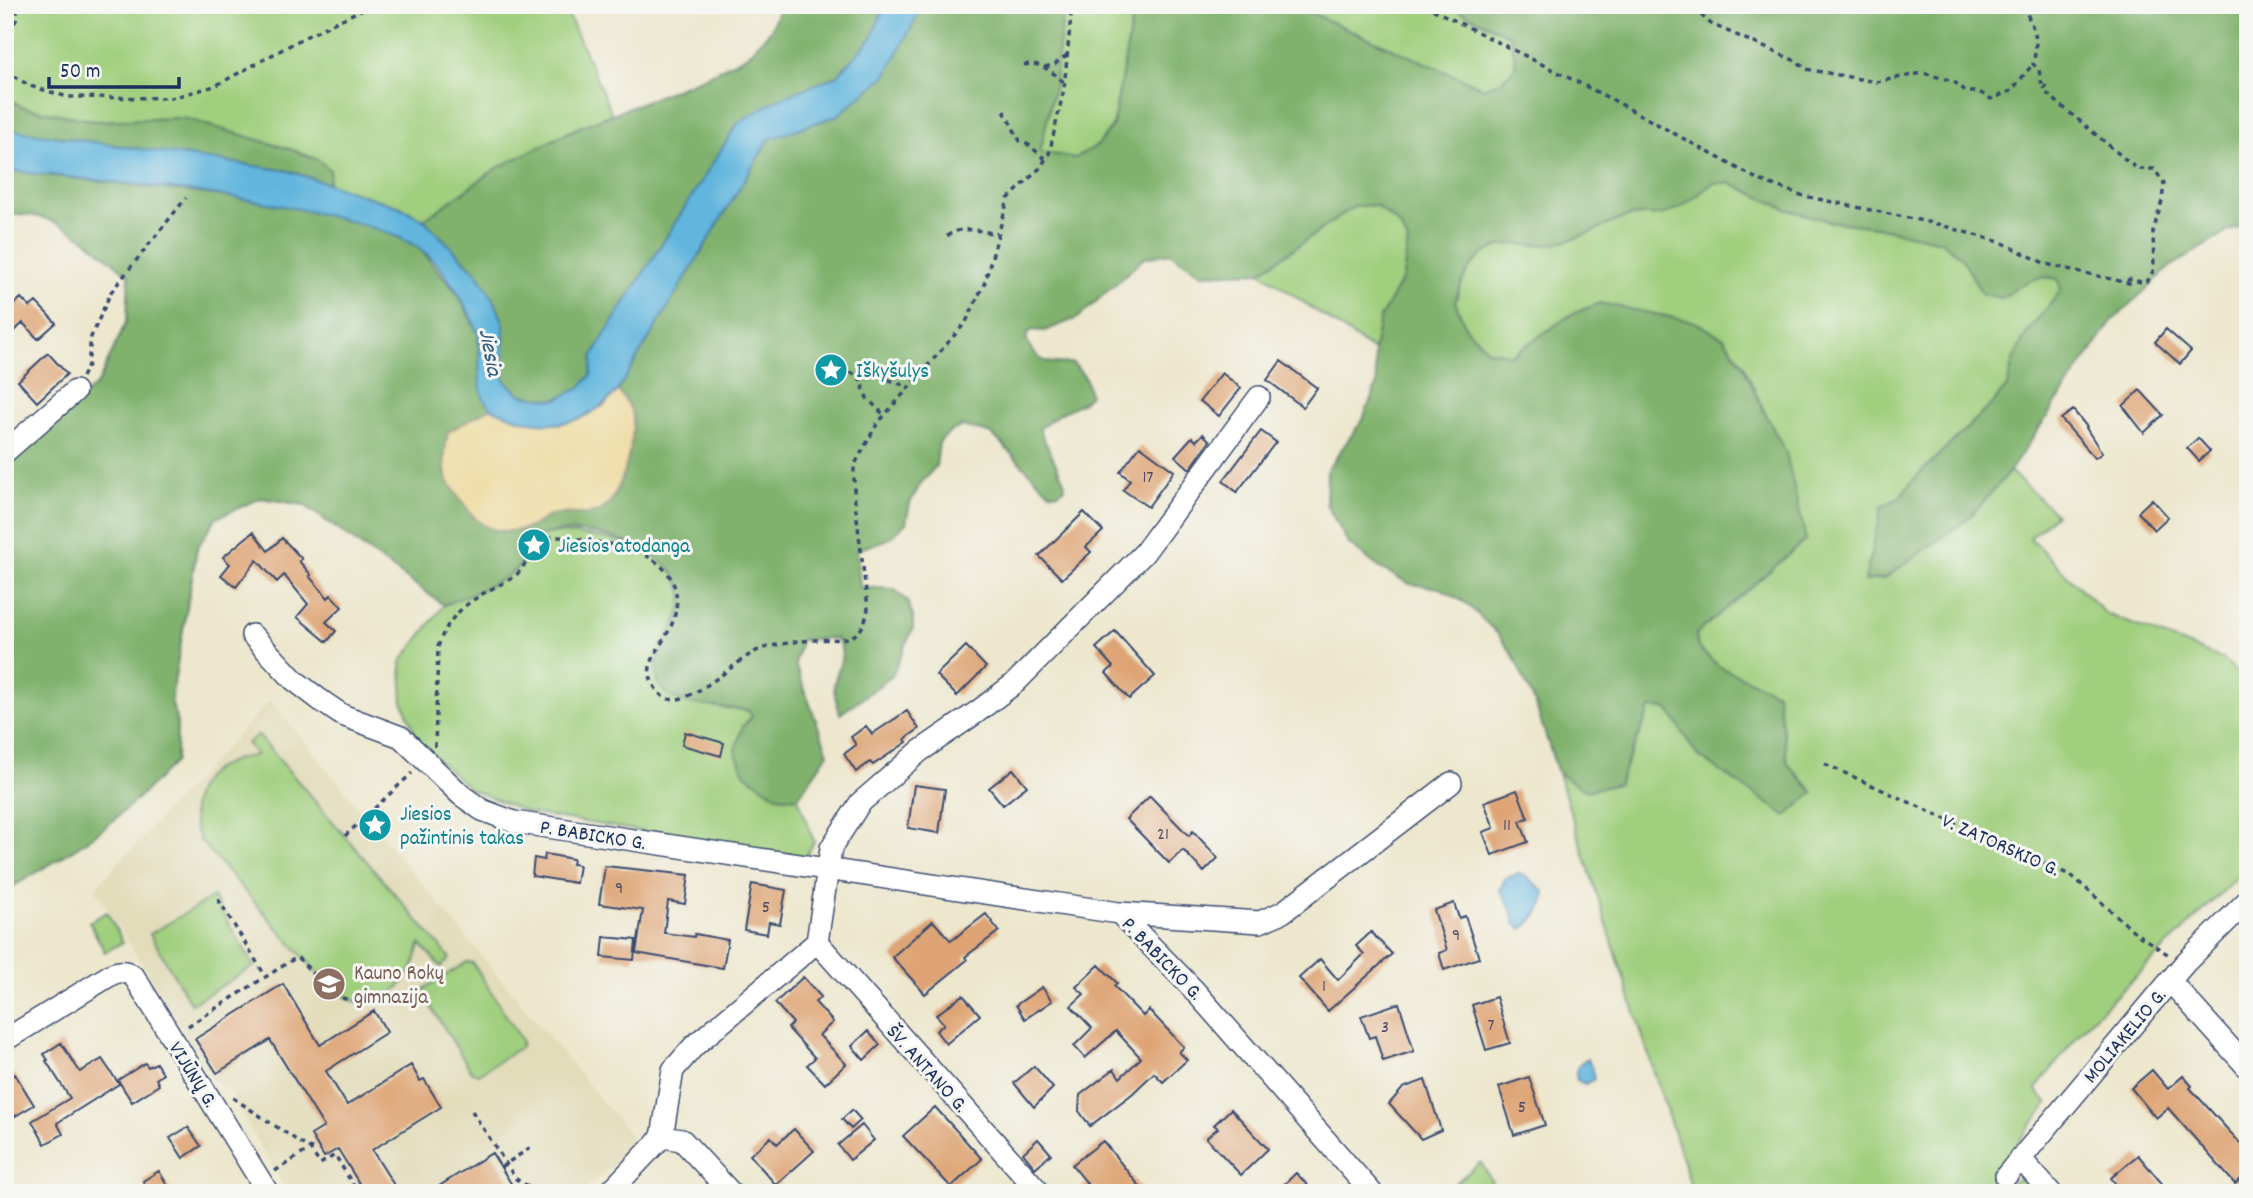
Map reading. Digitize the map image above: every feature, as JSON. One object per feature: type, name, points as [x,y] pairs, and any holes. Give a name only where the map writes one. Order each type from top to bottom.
[{"type":"street","points":[[5,452],[75,391]]},
{"type":"street","points":[[608,1193],[662,1137],[673,1070],[694,1046],[817,942],[831,848],[860,803],[920,751],[1015,682],[1144,553],[1259,397]]},
{"type":"street","name":"P. BABICKO G.","points":[[251,635],[294,680],[320,700],[342,715],[401,737],[461,795],[482,810],[514,822],[829,871],[1119,912],[1194,989],[1372,1193]]},
{"type":"street","points":[[1119,912],[1260,922],[1283,912],[1451,783]]},
{"type":"street","name":"MOLIAKELIO G.","points":[[2006,1176],[2170,981],[2219,927],[2248,900]]},
{"type":"street","name":"ŠV. ANTANO G.","points":[[817,942],[1040,1193]]},
{"type":"street","name":"VIJŪNŲ G.","points":[[5,1040],[112,974],[120,970],[128,972],[135,978],[264,1187]]},
{"type":"street","points":[[2170,981],[2248,1068]]},
{"type":"street","points":[[662,1137],[682,1140],[731,1193]]},
{"type":"street","points":[[2020,1158],[2051,1193]]},
{"type":"path","points":[[5,41],[16,20],[18,5]]},
{"type":"path","points":[[5,71],[30,86],[68,97],[171,98],[215,86],[371,5]]},
{"type":"path","points":[[1034,8],[1045,5]]},
{"type":"path","points":[[1062,5],[1071,11]]},
{"type":"path","points":[[345,836],[434,751],[437,741],[438,647],[442,633],[451,619],[461,607],[519,573],[534,545],[545,538],[622,546],[646,554],[674,581],[678,600],[672,623],[650,667],[650,679],[664,697],[673,701],[685,698],[760,649],[812,640],[845,640],[857,634],[865,624],[868,608],[853,494],[854,466],[884,415],[966,323],[985,282],[1008,199],[1040,168],[1049,154],[1065,83],[1072,5]]},
{"type":"path","points":[[1423,5],[1615,101],[1759,180],[1804,196],[1937,224],[2003,243],[2046,264],[2133,284]]},
{"type":"path","points":[[1699,5],[1702,16],[1711,24],[1798,62],[1806,69],[1876,82],[1923,73],[1953,80],[1967,92],[1979,92],[1991,99],[2011,91],[2033,64],[2038,43],[2024,5]]},
{"type":"path","points":[[1045,67],[1055,64],[1067,55]]},
{"type":"path","points":[[1024,65],[1032,63],[1045,67],[1065,83]]},
{"type":"path","points":[[2033,64],[2039,70],[2042,85],[2046,84],[2044,91],[2137,169],[2154,169],[2164,183],[2153,232],[2154,269],[2149,279],[2143,283],[2132,279],[2125,281]]},
{"type":"path","points":[[1004,111],[1020,141],[1045,159]]},
{"type":"path","points":[[75,391],[88,365],[91,337],[111,292],[186,198]]},
{"type":"path","points":[[947,236],[951,232],[962,230],[997,234]]},
{"type":"path","points":[[831,370],[841,368],[859,376],[888,379],[909,387]]},
{"type":"path","points":[[859,376],[867,398],[884,415]]},
{"type":"path","name":"V. ZATORSKIO G.","points":[[1825,764],[2072,876],[2159,950]]},
{"type":"path","points":[[218,899],[266,976]]},
{"type":"path","points":[[180,1031],[298,957],[327,988],[354,1003],[378,1002],[423,994]]},
{"type":"path","points":[[233,1098],[310,1149],[320,1164],[335,1156],[358,1193]]},
{"type":"path","points":[[472,1111],[516,1179],[538,1193]]},
{"type":"path","points":[[264,1187],[317,1146]]},
{"type":"path","points":[[501,1167],[530,1148]]},
{"type":"shaded area","name":"Kauno Rokų gimnazija","points":[[270,700],[639,1146],[579,1193],[287,1193],[229,1091],[212,1079],[95,888]]},
{"type":"green space","points":[[564,5],[612,114],[497,168],[424,220],[400,207],[328,184],[330,170],[293,150],[183,118],[94,121],[22,107],[5,96],[5,6]]},
{"type":"green space","points":[[780,5],[885,5],[872,38],[837,76],[776,100],[738,123],[604,336],[593,356],[591,375],[580,388],[554,400],[521,395],[504,379],[504,324],[477,273],[424,220],[497,168],[573,130],[703,78],[748,55],[771,30]]},
{"type":"green space","points":[[919,5],[1064,5],[1054,88],[1040,152],[1075,158],[1098,145],[1113,125],[1136,5],[1292,5],[1483,88],[1501,82],[1516,67],[1511,36],[1447,5],[2248,5],[2248,223],[2229,231],[2170,267],[2112,321],[2010,471],[1969,518],[1885,578],[1865,581],[1882,506],[1899,498],[1915,478],[2007,387],[2013,360],[2026,334],[2061,290],[2058,279],[2035,279],[2002,298],[1982,294],[1961,257],[1941,241],[1876,227],[1828,221],[1786,209],[1731,183],[1713,183],[1688,202],[1667,213],[1631,216],[1562,242],[1503,245],[1485,253],[1469,269],[1455,302],[1466,328],[1487,350],[1512,355],[1572,314],[1600,303],[1695,322],[1724,338],[1743,365],[1786,453],[1806,540],[1696,634],[1698,648],[1720,667],[1777,693],[1788,764],[1813,792],[1786,816],[1697,755],[1668,709],[1650,708],[1618,784],[1587,791],[1558,773],[1535,703],[1513,655],[1498,634],[1467,604],[1440,588],[1410,584],[1380,568],[1349,544],[1326,504],[1327,470],[1363,419],[1377,384],[1374,351],[1380,318],[1403,278],[1408,241],[1399,224],[1375,205],[1355,206],[1260,272],[1202,274],[1171,253],[1144,258],[1078,318],[1044,331],[1031,330],[1026,338],[1034,353],[1050,363],[1073,363],[1085,377],[1090,395],[1039,429],[1065,488],[1058,493],[1049,492],[992,434],[963,426],[951,431],[939,442],[936,466],[921,483],[910,503],[906,523],[891,538],[857,550],[860,587],[894,589],[908,602],[913,616],[913,628],[892,676],[840,714],[834,686],[842,655],[839,644],[835,638],[801,640],[795,664],[828,753],[798,798],[777,796],[744,773],[735,750],[743,726],[752,717],[749,711],[688,703],[667,694],[660,686],[657,665],[680,612],[682,601],[679,583],[668,567],[651,554],[607,536],[563,531],[546,534],[536,540],[512,572],[444,605],[304,505],[261,498],[216,518],[197,548],[171,700],[177,723],[176,761],[105,827],[69,853],[5,891],[5,469],[98,383],[127,320],[129,276],[88,242],[57,223],[40,217],[5,216],[5,170],[267,201],[371,226],[401,238],[421,250],[458,294],[478,334],[481,389],[484,400],[491,408],[448,432],[444,460],[447,477],[465,506],[483,525],[508,531],[524,529],[552,515],[598,512],[611,501],[627,463],[633,423],[628,404],[618,390],[769,139],[838,115],[886,75],[917,16]]},
{"type":"green space","points":[[1064,5],[1136,5],[1113,125],[1098,145],[1075,158],[1040,152],[1054,88]]},
{"type":"green space","points":[[1292,5],[1447,5],[1511,36],[1516,67],[1501,82],[1483,88]]},
{"type":"green space","points":[[5,96],[22,107],[94,121],[183,118],[293,150],[318,160],[330,170],[328,184],[289,171],[5,129]]},
{"type":"green space","points":[[1713,183],[1731,183],[1786,209],[1828,221],[1876,227],[1941,241],[1961,257],[1983,294],[2039,277],[2058,279],[2062,290],[2026,334],[2013,360],[2007,387],[1915,478],[1899,498],[1865,581],[1885,578],[1969,518],[2010,471],[2056,514],[2030,538],[2106,614],[2223,659],[2248,682],[2248,867],[2087,1024],[2036,1089],[2048,1103],[1996,1171],[2009,1183],[2028,1180],[2043,1193],[1693,1193],[1558,773],[1587,790],[1618,784],[1650,707],[1668,709],[1697,755],[1813,792],[1788,764],[1777,693],[1720,667],[1698,648],[1695,634],[1806,540],[1763,409],[1743,364],[1724,338],[1572,314],[1512,355],[1486,350],[1466,328],[1455,302],[1469,269],[1494,248],[1511,244],[1543,245],[1562,242],[1631,216],[1666,213]]},
{"type":"green space","points":[[1375,205],[1399,224],[1408,241],[1403,278],[1380,318],[1374,351],[1260,272],[1355,206]]},
{"type":"green space","points":[[546,534],[594,536],[638,547],[672,569],[681,585],[682,605],[656,664],[683,702],[749,711],[752,716],[743,726],[777,796],[798,798],[814,842],[805,858],[529,813],[470,789],[419,743],[403,703],[401,662],[444,605],[504,577],[518,567],[532,542]]},
{"type":"green space","points":[[258,735],[450,958],[441,967],[420,944],[415,962],[402,985],[387,995],[366,1001],[358,1002],[348,998],[326,983],[199,839],[194,822],[196,793],[212,772],[225,764],[256,755],[247,743]]},
{"type":"green space","points":[[213,897],[254,966],[191,1004],[150,934]]},
{"type":"green space","points":[[107,912],[123,942],[105,952],[89,922]]},
{"type":"green space","points":[[467,962],[473,963],[522,1041],[521,1047],[478,1074],[472,1072],[423,994],[425,988]]},
{"type":"green space","points":[[1481,1162],[1498,1193],[1443,1193]]},
{"type":"sand","points":[[618,390],[632,413],[630,449],[617,490],[611,501],[598,512],[552,515],[524,529],[498,530],[477,520],[450,484],[444,464],[448,432],[491,408],[516,418],[554,424],[604,406]]},
{"type":"water","name":"Jiesia","points":[[885,5],[919,5],[917,16],[886,75],[838,115],[769,139],[618,390],[594,411],[568,422],[554,424],[524,420],[499,412],[488,405],[480,387],[478,335],[469,313],[437,264],[419,248],[397,236],[325,215],[246,199],[5,170],[5,129],[289,171],[400,207],[424,220],[477,273],[495,302],[504,324],[504,380],[521,395],[555,400],[580,388],[591,375],[593,356],[604,336],[738,123],[776,100],[837,76],[872,38]]},
{"type":"water","points":[[1518,873],[1526,876],[1545,892],[1538,913],[1522,929],[1515,924],[1513,913],[1500,890],[1505,879]]},
{"type":"water","points":[[1587,1059],[1594,1079],[1585,1084],[1577,1080],[1576,1070]]},
{"type":"building","points":[[21,298],[30,307],[36,302],[56,323],[38,339],[23,323],[5,340],[5,313]]},
{"type":"building","points":[[2166,329],[2191,351],[2180,364],[2155,342]]},
{"type":"building","points":[[48,353],[67,374],[37,402],[18,381]]},
{"type":"building","points":[[1281,361],[1317,388],[1303,407],[1267,380]]},
{"type":"building","points":[[1222,373],[1241,388],[1219,416],[1200,401]]},
{"type":"building","points":[[2140,390],[2163,415],[2144,433],[2123,406]]},
{"type":"building","points":[[2073,410],[2087,427],[2102,453],[2095,458],[2061,419]]},
{"type":"building","points":[[1261,431],[1276,442],[1237,492],[1223,481]]},
{"type":"building","points":[[1203,434],[1210,441],[1190,469],[1175,456],[1192,437],[1196,441]]},
{"type":"building","points":[[2198,438],[2210,451],[2199,461],[2187,448]]},
{"type":"building","points":[[1140,446],[1174,471],[1148,507],[1123,490],[1130,480],[1120,472]]},
{"type":"building","points":[[2152,499],[2168,517],[2154,530],[2138,512]]},
{"type":"building","points":[[1084,512],[1103,531],[1086,547],[1091,552],[1062,579],[1039,556]]},
{"type":"building","points":[[253,532],[268,551],[282,538],[302,559],[299,561],[311,575],[309,576],[328,598],[331,595],[342,607],[326,622],[336,631],[327,642],[297,617],[308,604],[284,575],[277,582],[257,560],[236,587],[221,575],[230,564],[223,557]]},
{"type":"building","points":[[1115,631],[1155,676],[1129,699],[1106,673],[1113,667],[1096,648]]},
{"type":"building","points":[[966,646],[986,667],[957,696],[936,675]]},
{"type":"building","points":[[907,711],[919,729],[905,739],[907,742],[873,765],[870,762],[856,772],[844,754],[856,745],[851,737],[866,726],[872,734]]},
{"type":"building","points":[[685,732],[724,743],[721,756],[682,745]]},
{"type":"building","points":[[1013,769],[1027,786],[1003,805],[989,788]]},
{"type":"building","points":[[914,785],[945,789],[939,833],[908,828]]},
{"type":"building","points":[[1517,790],[1528,818],[1520,821],[1528,842],[1492,855],[1483,832],[1494,828],[1484,802]]},
{"type":"building","points":[[1150,796],[1189,836],[1193,831],[1218,858],[1204,872],[1183,850],[1169,863],[1126,819]]},
{"type":"building","points":[[545,854],[573,859],[572,864],[579,865],[576,883],[532,876],[534,858],[544,860]]},
{"type":"building","points":[[605,866],[689,875],[685,904],[668,901],[664,933],[694,937],[695,934],[728,940],[723,968],[636,953],[643,910],[599,904]]},
{"type":"building","points":[[752,884],[786,890],[780,924],[769,922],[767,934],[744,930]]},
{"type":"building","points":[[1454,903],[1459,918],[1465,916],[1479,958],[1444,970],[1439,953],[1447,950],[1434,910]]},
{"type":"building","points":[[986,914],[999,931],[965,957],[967,960],[925,994],[892,957],[933,921],[951,941]]},
{"type":"building","points":[[1371,932],[1392,954],[1328,1011],[1299,978],[1320,959],[1338,980],[1364,954],[1356,946]]},
{"type":"building","points":[[604,937],[636,940],[634,960],[602,957]]},
{"type":"building","points":[[1099,965],[1117,983],[1114,986],[1143,1016],[1149,1010],[1184,1047],[1179,1052],[1187,1060],[1163,1082],[1154,1073],[1132,1094],[1090,1126],[1079,1111],[1080,1095],[1114,1069],[1120,1078],[1141,1058],[1116,1031],[1085,1058],[1074,1046],[1092,1028],[1071,1006],[1084,994],[1076,987]]},
{"type":"building","points":[[803,977],[821,997],[815,1002],[833,1022],[819,1035],[846,1064],[825,1084],[807,1065],[815,1058],[788,1028],[793,1023],[775,1003]]},
{"type":"building","points":[[283,984],[320,1045],[374,1011],[387,1032],[326,1071],[347,1105],[411,1065],[420,1081],[424,1079],[441,1107],[372,1150],[399,1193],[365,1193],[338,1149],[324,1157],[311,1135],[324,1127],[270,1040],[217,1073],[195,1039]]},
{"type":"building","points":[[1042,987],[1052,1001],[1025,1019],[1016,1005]]},
{"type":"building","points":[[963,995],[980,1015],[946,1044],[936,1031],[944,1024],[936,1015]]},
{"type":"building","points":[[1496,997],[1510,1043],[1486,1050],[1472,1005]]},
{"type":"building","points":[[1399,1003],[1414,1051],[1383,1061],[1375,1036],[1369,1038],[1361,1016]]},
{"type":"building","points":[[868,1031],[880,1045],[864,1060],[852,1046]]},
{"type":"building","points":[[61,1043],[80,1072],[102,1059],[119,1084],[57,1123],[63,1134],[45,1144],[32,1121],[70,1098],[44,1054]]},
{"type":"building","points":[[145,1063],[148,1067],[156,1063],[163,1074],[156,1079],[159,1085],[132,1102],[118,1080]]},
{"type":"building","points":[[1034,1066],[1053,1088],[1034,1107],[1014,1083]]},
{"type":"building","points":[[2152,1070],[2168,1089],[2183,1076],[2192,1086],[2190,1088],[2248,1152],[2248,1173],[2235,1184],[2168,1108],[2156,1118],[2131,1088]]},
{"type":"building","points":[[15,1074],[34,1105],[5,1122],[5,1080]]},
{"type":"building","points":[[1529,1077],[1545,1125],[1514,1135],[1499,1087]]},
{"type":"building","points":[[1425,1080],[1441,1130],[1421,1139],[1389,1104],[1403,1088]]},
{"type":"building","points":[[935,1107],[982,1159],[951,1187],[903,1136]]},
{"type":"building","points":[[1231,1109],[1268,1149],[1241,1175],[1206,1138],[1218,1128],[1214,1125]]},
{"type":"building","points":[[852,1110],[861,1120],[851,1129],[842,1119]]},
{"type":"building","points":[[862,1125],[874,1140],[850,1160],[838,1145]]},
{"type":"building","points":[[188,1127],[201,1146],[183,1158],[170,1138]]},
{"type":"building","points":[[794,1129],[814,1151],[776,1185],[750,1155],[771,1137],[777,1144]]},
{"type":"building","points":[[1038,1139],[1051,1154],[1035,1168],[1023,1153]]},
{"type":"building","points":[[1103,1141],[1145,1193],[1075,1193],[1087,1183],[1072,1165]]},
{"type":"building","points":[[492,1153],[517,1193],[428,1193]]},
{"type":"building","points":[[2138,1155],[2170,1193],[2123,1193],[2111,1178]]},
{"type":"building","points":[[159,1171],[172,1193],[150,1193],[143,1181]]},
{"type":"building","points":[[1296,1173],[1315,1193],[1275,1193]]},
{"type":"place","name":"Iškyšulys","points":[[831,370]]},
{"type":"place","name":"Jiesios atodanga","points":[[534,545]]},
{"type":"place","name":"Jiesios pažintinis takas","points":[[375,825]]},
{"type":"place","name":"Kauno Rokų gimnazija","points":[[329,984]]}]
